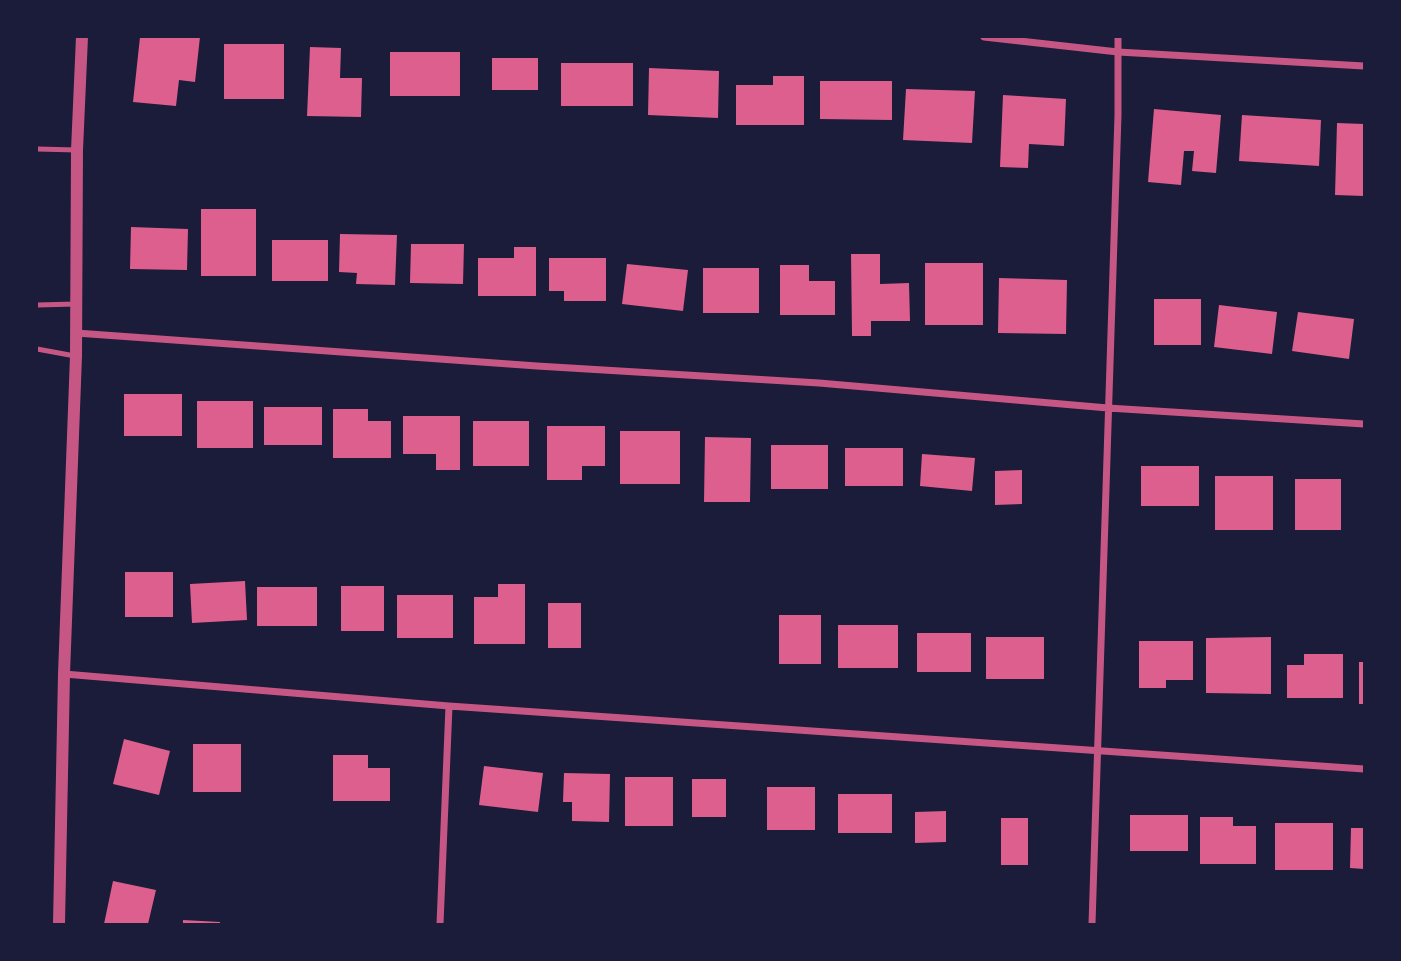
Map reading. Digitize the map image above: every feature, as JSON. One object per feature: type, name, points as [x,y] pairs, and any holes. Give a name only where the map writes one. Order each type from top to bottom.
[{"type":"street","points":[[59,924],[64,674],[76,356],[82,37]]},
{"type":"street","points":[[984,37],[1118,52],[1364,66]]},
{"type":"street","points":[[1092,924],[1118,115],[1118,37]]},
{"type":"street","points":[[75,332],[537,366],[819,383],[1108,408],[1364,424]]},
{"type":"street","points":[[64,674],[449,706],[1364,769]]},
{"type":"street","points":[[440,924],[449,706]]},
{"type":"lane","points":[[37,149],[78,150]]},
{"type":"lane","points":[[37,305],[76,304]]},
{"type":"lane","points":[[37,349],[76,356]]},
{"type":"building","points":[[140,37],[200,37],[195,82],[179,80],[176,106],[133,102]]},
{"type":"building","points":[[224,44],[284,44],[284,99],[224,99]]},
{"type":"building","points":[[310,47],[341,48],[340,78],[362,78],[361,117],[307,116]]},
{"type":"building","points":[[390,52],[460,52],[460,96],[390,96]]},
{"type":"building","points":[[492,58],[538,58],[538,90],[492,90]]},
{"type":"building","points":[[561,63],[633,63],[633,106],[561,106]]},
{"type":"building","points":[[649,68],[719,71],[718,118],[648,115]]},
{"type":"building","points":[[773,76],[804,76],[804,125],[736,125],[736,85],[773,85]]},
{"type":"building","points":[[820,81],[892,81],[892,120],[820,119]]},
{"type":"building","points":[[906,89],[975,91],[972,143],[903,140]]},
{"type":"building","points":[[1003,95],[1066,99],[1064,146],[1029,144],[1028,168],[1000,167]]},
{"type":"building","points":[[1154,109],[1221,115],[1216,173],[1192,171],[1194,151],[1184,151],[1181,185],[1148,182]]},
{"type":"building","points":[[1242,115],[1321,120],[1319,166],[1239,161]]},
{"type":"building","points":[[1337,123],[1364,124],[1364,196],[1335,195]]},
{"type":"building","points":[[201,209],[256,209],[256,276],[201,276]]},
{"type":"building","points":[[131,227],[188,229],[187,270],[130,269]]},
{"type":"building","points":[[340,234],[397,235],[395,285],[356,284],[357,273],[339,272]]},
{"type":"building","points":[[272,240],[328,240],[328,281],[272,281]]},
{"type":"building","points":[[411,244],[464,244],[463,284],[410,283]]},
{"type":"building","points":[[514,247],[536,247],[536,296],[478,296],[478,258],[514,258]]},
{"type":"building","points":[[851,254],[880,254],[880,284],[909,283],[910,321],[871,321],[871,336],[852,336]]},
{"type":"building","points":[[549,258],[606,258],[606,301],[564,301],[564,291],[549,291]]},
{"type":"building","points":[[925,263],[983,263],[983,325],[925,325]]},
{"type":"building","points":[[627,264],[688,270],[683,311],[622,304]]},
{"type":"building","points":[[780,265],[809,265],[809,281],[835,281],[835,315],[780,315]]},
{"type":"building","points":[[703,268],[759,268],[759,313],[703,313]]},
{"type":"building","points":[[999,278],[1067,280],[1066,334],[998,333]]},
{"type":"building","points":[[1154,299],[1201,299],[1201,345],[1154,345]]},
{"type":"building","points":[[1219,305],[1277,312],[1272,354],[1214,347]]},
{"type":"building","points":[[1298,312],[1354,319],[1349,359],[1292,351]]},
{"type":"building","points":[[124,394],[182,394],[182,436],[124,436]]},
{"type":"building","points":[[197,401],[253,401],[253,448],[197,448]]},
{"type":"building","points":[[264,407],[322,407],[322,445],[264,445]]},
{"type":"building","points":[[333,409],[368,409],[368,421],[391,421],[391,458],[333,458]]},
{"type":"building","points":[[403,416],[460,416],[460,470],[436,470],[436,454],[403,454]]},
{"type":"building","points":[[473,421],[529,421],[529,466],[473,466]]},
{"type":"building","points":[[547,426],[605,426],[605,466],[582,466],[582,480],[547,480]]},
{"type":"building","points":[[620,431],[680,431],[680,484],[620,484]]},
{"type":"building","points":[[705,437],[751,438],[750,502],[704,502]]},
{"type":"building","points":[[771,445],[828,445],[828,489],[771,489]]},
{"type":"building","points":[[845,448],[903,448],[903,486],[845,486]]},
{"type":"building","points":[[922,454],[975,458],[972,491],[920,486]]},
{"type":"building","points":[[1141,466],[1199,466],[1199,506],[1141,506]]},
{"type":"building","points":[[1022,470],[1022,504],[995,505],[995,471]]},
{"type":"building","points":[[1215,476],[1273,476],[1273,530],[1215,530]]},
{"type":"building","points":[[1295,479],[1341,479],[1341,530],[1295,530]]},
{"type":"building","points":[[125,572],[173,572],[173,617],[125,617]]},
{"type":"building","points":[[245,581],[247,620],[192,623],[190,584]]},
{"type":"building","points":[[498,584],[525,584],[525,644],[474,644],[474,597],[498,597]]},
{"type":"building","points":[[341,586],[384,586],[384,631],[341,631]]},
{"type":"building","points":[[257,587],[317,587],[317,626],[257,626]]},
{"type":"building","points":[[397,595],[453,595],[453,638],[397,638]]},
{"type":"building","points":[[548,603],[581,603],[581,648],[548,648]]},
{"type":"building","points":[[779,615],[821,615],[821,664],[779,664]]},
{"type":"building","points":[[838,625],[898,625],[898,668],[838,668]]},
{"type":"building","points":[[917,633],[971,633],[971,672],[917,672]]},
{"type":"building","points":[[986,637],[1044,637],[1044,679],[986,679]]},
{"type":"building","points":[[1271,637],[1271,694],[1206,693],[1206,638]]},
{"type":"building","points":[[1139,641],[1193,641],[1193,680],[1166,680],[1166,688],[1139,688]]},
{"type":"building","points":[[1304,654],[1343,654],[1343,698],[1287,698],[1287,665],[1304,665]]},
{"type":"building","points":[[1359,662],[1364,662],[1364,704],[1359,704]]},
{"type":"building","points":[[124,739],[170,751],[159,795],[113,784]]},
{"type":"building","points":[[193,744],[241,744],[241,792],[193,792]]},
{"type":"building","points":[[333,755],[368,755],[368,768],[390,768],[390,801],[333,801]]},
{"type":"building","points":[[484,766],[543,773],[538,812],[479,805]]},
{"type":"building","points":[[564,773],[610,774],[609,822],[572,821],[572,802],[563,802]]},
{"type":"building","points":[[625,777],[673,777],[673,826],[625,826]]},
{"type":"building","points":[[692,779],[726,779],[726,817],[692,817]]},
{"type":"building","points":[[767,787],[815,787],[815,830],[767,830]]},
{"type":"building","points":[[838,794],[892,794],[892,833],[838,833]]},
{"type":"building","points":[[946,811],[946,842],[915,843],[915,812]]},
{"type":"building","points":[[1130,815],[1188,815],[1188,851],[1130,851]]},
{"type":"building","points":[[1200,817],[1233,817],[1233,826],[1256,826],[1256,864],[1200,864]]},
{"type":"building","points":[[1001,818],[1028,818],[1028,865],[1001,865]]},
{"type":"building","points":[[1275,823],[1333,823],[1333,870],[1275,870]]},
{"type":"building","points":[[1351,828],[1364,828],[1364,869],[1350,868]]},
{"type":"building","points":[[113,881],[156,890],[148,924],[104,924]]},
{"type":"building","points":[[183,920],[220,922],[220,924],[183,924]]}]
